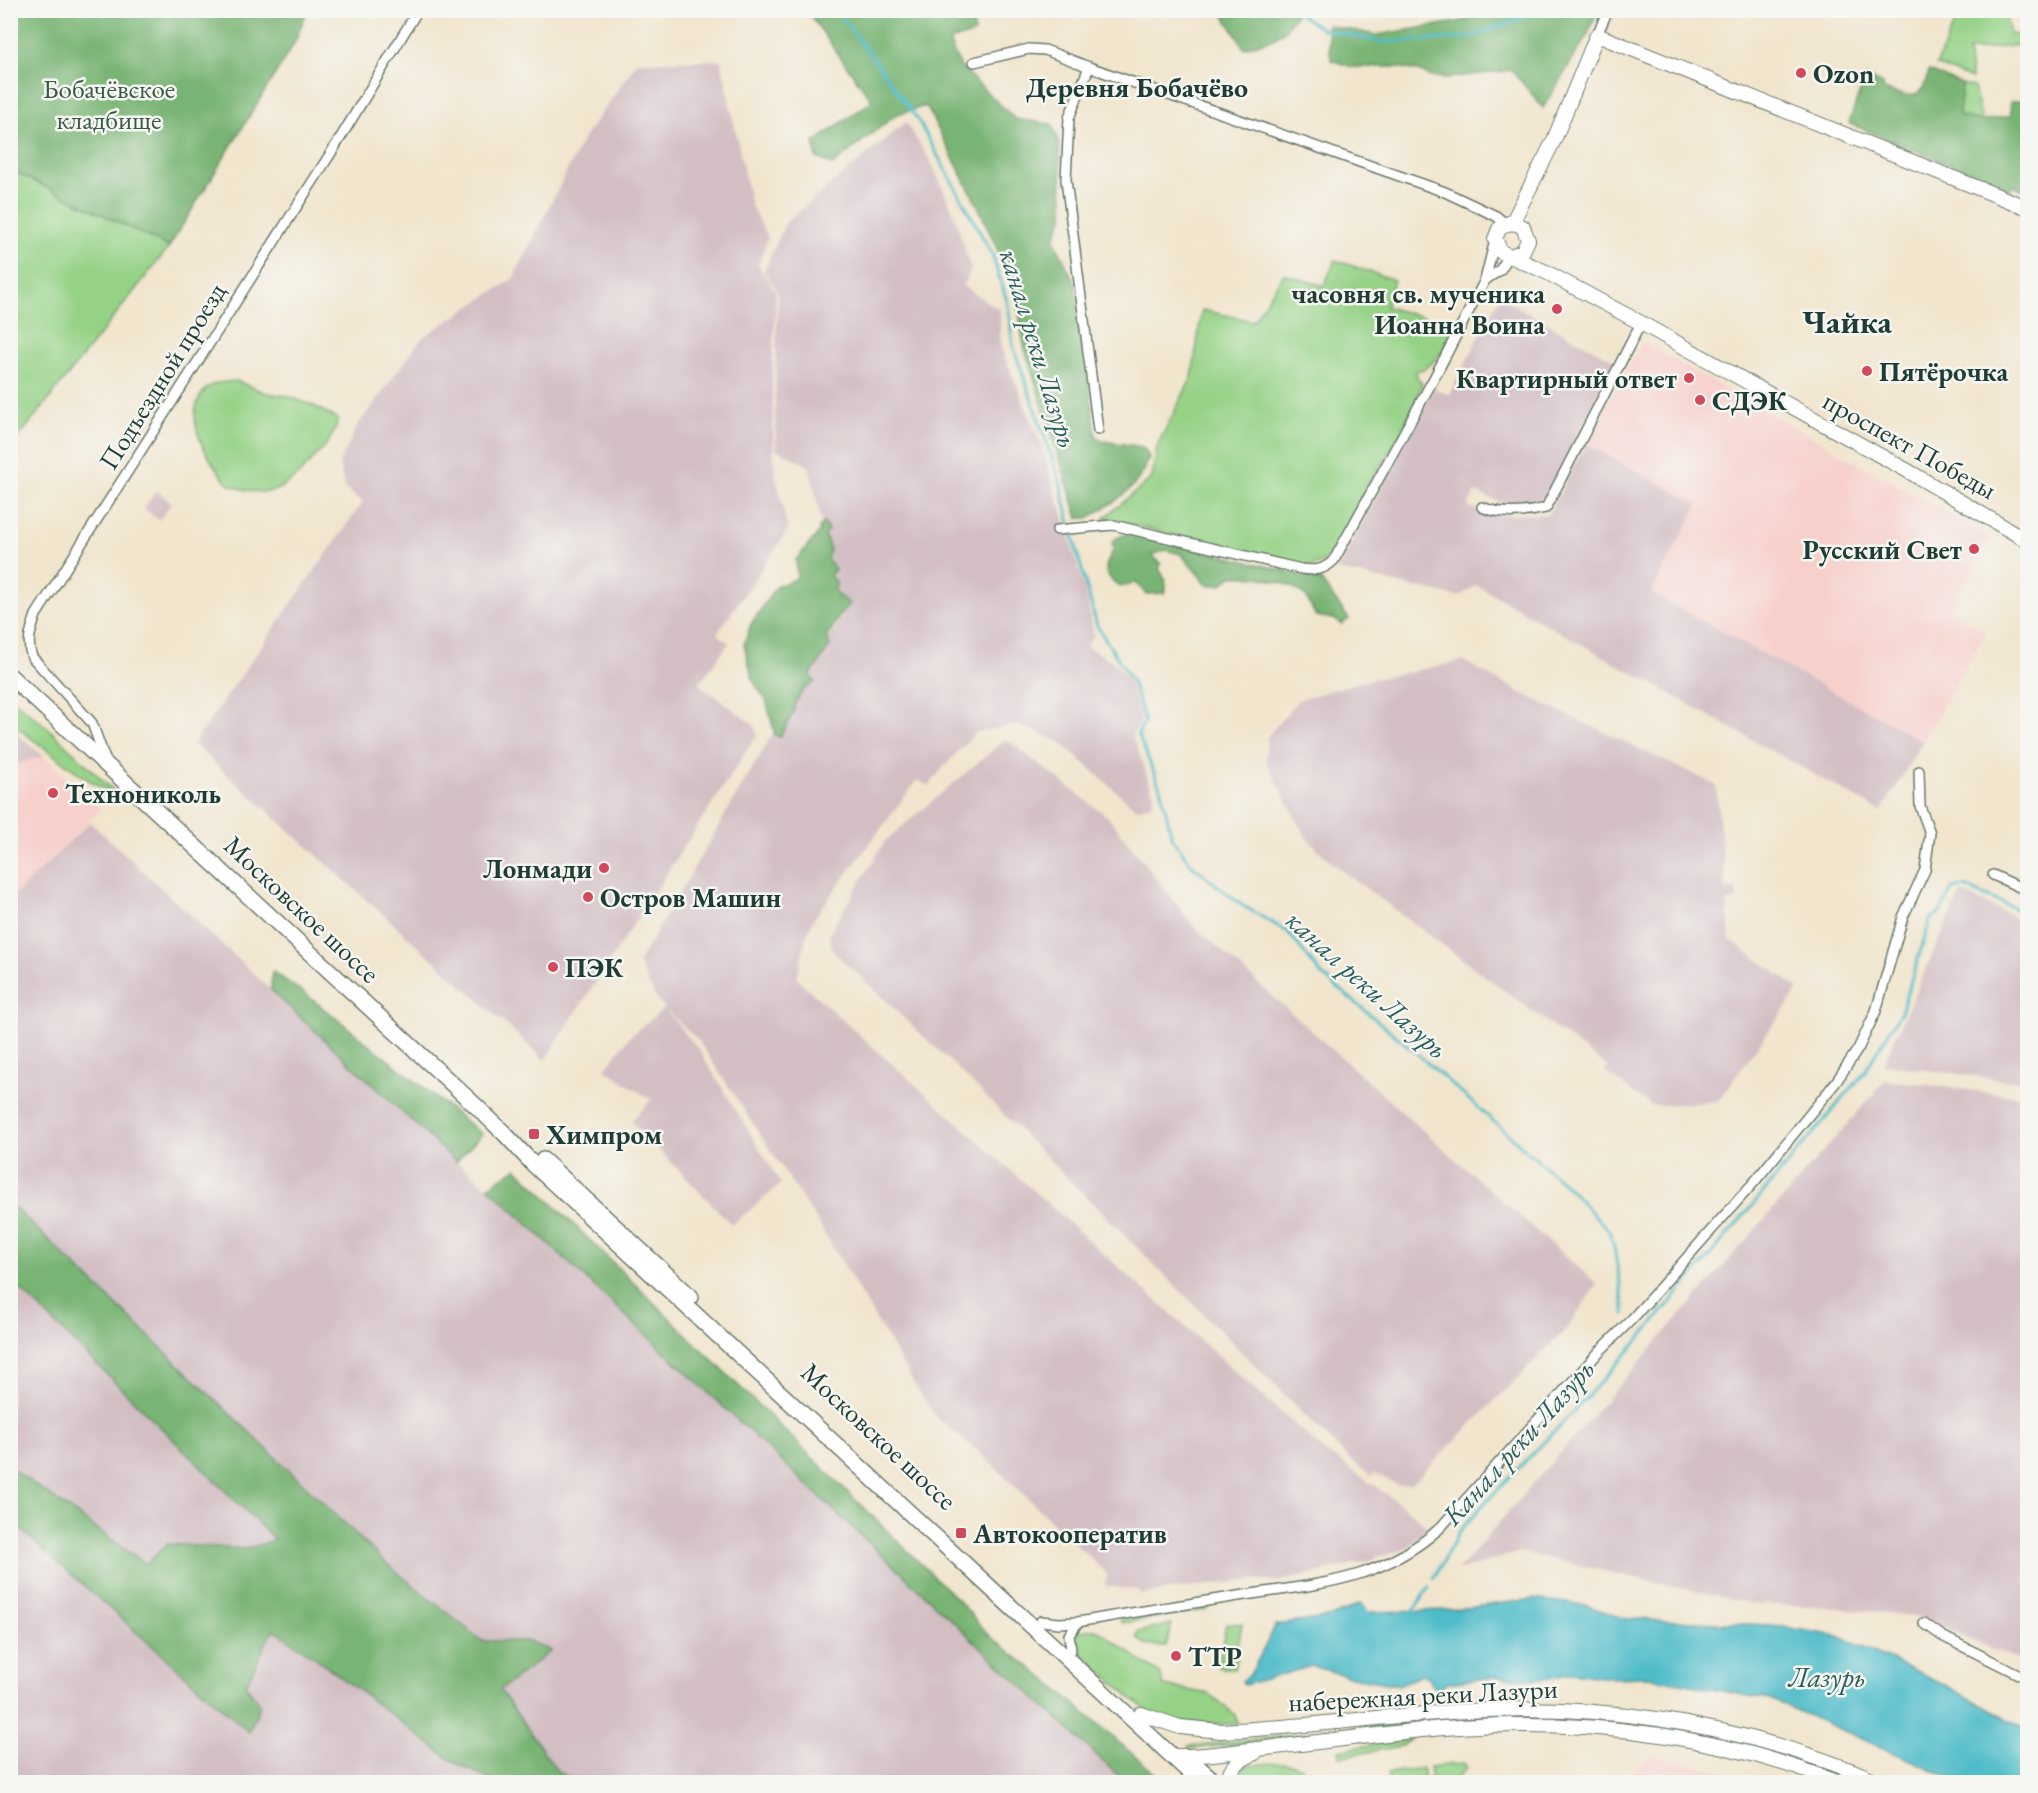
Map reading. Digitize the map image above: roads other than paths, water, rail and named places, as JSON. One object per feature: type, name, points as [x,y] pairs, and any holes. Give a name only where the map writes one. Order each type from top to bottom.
[{"type":"main road","points":[[1495,240],[1499,229],[1509,224],[1527,195],[1554,140],[1597,35],[2028,208]]},
{"type":"main road","points":[[1510,256],[1523,251],[1528,237],[1525,206],[1527,195]]},
{"type":"main road","points":[[1509,224],[1521,226],[1546,272]]},
{"type":"main road","name":"проспект Победы","points":[[1495,240],[1499,250],[1546,272],[1641,323],[1908,471],[2028,541]]},
{"type":"main road","name":"Московское шоссе","points":[[10,676],[504,1133],[533,1164],[1180,1756],[1215,1782]]},
{"type":"main road","name":"Московское шоссе","points":[[504,1133],[540,1157],[587,1199],[1141,1714],[1180,1756],[1200,1782]]},
{"type":"main road","name":"набережная реки Лазури","points":[[1141,1714],[1180,1727],[1211,1731],[1479,1710],[1544,1709],[1601,1712],[1665,1720],[1720,1731],[1775,1745],[1881,1782]]},
{"type":"main road","points":[[1439,1713],[1434,1721],[1440,1729]]},
{"type":"main road","points":[[1412,1716],[1416,1718],[1418,1724],[1414,1731]]},
{"type":"main road","points":[[1318,1723],[1320,1742]]},
{"type":"main road","name":"набережная реки Лазури","points":[[1180,1756],[1414,1731],[1537,1725],[1634,1731],[1684,1739],[1782,1763],[1837,1782]]},
{"type":"main road","points":[[1227,1782],[1229,1773],[1238,1762],[1266,1748]]},
{"type":"street","name":"Подъездной проезд","points":[[107,764],[93,723],[32,657],[28,637],[36,615],[336,145],[418,10]]},
{"type":"street","points":[[1597,35],[1608,10]]},
{"type":"street","points":[[974,62],[1029,49],[1045,50],[1445,192],[1509,224]]},
{"type":"street","points":[[1089,67],[1068,118],[1066,180],[1098,430]]},
{"type":"street","points":[[1057,530],[1113,525],[1301,569],[1313,571],[1328,567],[1334,560],[1433,380],[1485,280],[1495,240]]},
{"type":"street","points":[[1485,280],[1500,270],[1510,256]]},
{"type":"street","points":[[1482,507],[1489,510],[1511,511],[1533,511],[1546,508],[1641,323]]},
{"type":"street","points":[[1041,1621],[1078,1622],[1317,1585],[1372,1571],[1414,1549],[1440,1528],[1756,1180],[1836,1082],[1858,1049],[1876,1011],[1903,917],[1924,870],[1930,833],[1920,806],[1919,771]]},
{"type":"street","points":[[1993,875],[2028,891]]},
{"type":"street","points":[[1071,1650],[1069,1635],[1078,1622]]},
{"type":"street","points":[[1924,1623],[1948,1640],[2028,1679]]},
{"type":"water","name":"Лазурь","points":[[1533,1599],[1586,1605],[1619,1617],[1771,1625],[1838,1636],[1942,1683],[2027,1730],[2027,1782],[1961,1782],[1775,1701],[1648,1677],[1609,1678],[1572,1673],[1544,1679],[1496,1677],[1447,1683],[1440,1688],[1433,1687],[1429,1677],[1422,1675],[1398,1685],[1351,1677],[1312,1666],[1245,1685],[1242,1681],[1251,1673],[1276,1625],[1331,1617],[1360,1604],[1369,1612],[1422,1611],[1459,1609]]},
{"type":"waterway","name":"канал реки Лазурь","points":[[836,10],[918,120],[992,254],[1008,304],[1013,346],[1059,478],[1070,524]]},
{"type":"waterway","points":[[1294,10],[1322,29],[1383,42],[1467,38],[1530,15],[1553,10]]},
{"type":"waterway","points":[[1579,10],[1595,17]]},
{"type":"waterway","name":"канал реки Лазурь","points":[[1072,533],[1097,626],[1132,681],[1145,722],[1138,734],[1161,790],[1172,838],[1191,864],[1240,904],[1288,932],[1321,974],[1414,1051],[1569,1188],[1609,1231],[1614,1247],[1625,1314]]},
{"type":"waterway","name":"Канал реки Лазурь","points":[[1434,1578],[1459,1532],[1636,1343],[1864,1073],[1901,1012],[1931,918],[1940,913],[1952,889],[1965,887],[2028,914]]},
{"type":"waterway","points":[[1414,1613],[1413,1611],[1429,1587]]},
{"type":"place","name":"Ozon","points":[[1801,73]]},
{"type":"place","name":"часовня св. мученика Иоанна Воина","points":[[1557,309]]},
{"type":"place","name":"Пятёрочка","points":[[1867,371]]},
{"type":"place","name":"Квартирный ответ","points":[[1689,378]]},
{"type":"place","name":"СДЭК","points":[[1700,400]]},
{"type":"place","name":"Русский Свет","points":[[1974,549]]},
{"type":"place","name":"Технониколь","points":[[53,793]]},
{"type":"place","name":"Лонмади","points":[[604,868]]},
{"type":"place","name":"Остров Машин","points":[[588,897]]},
{"type":"place","name":"ПЭК","points":[[553,967]]},
{"type":"place","name":"Химпром","points":[[534,1134]]},
{"type":"place","name":"Автокооператив","points":[[961,1533]]},
{"type":"place","name":"ТТР","points":[[1176,1656]]},
{"type":"district","name":"Деревня Бобачёво","points":[[1137,87]]},
{"type":"district","name":"Чайка","points":[[1847,321]]},
{"type":"park label","name":"Бобачёвское кладбище","points":[[109,104]]}]
